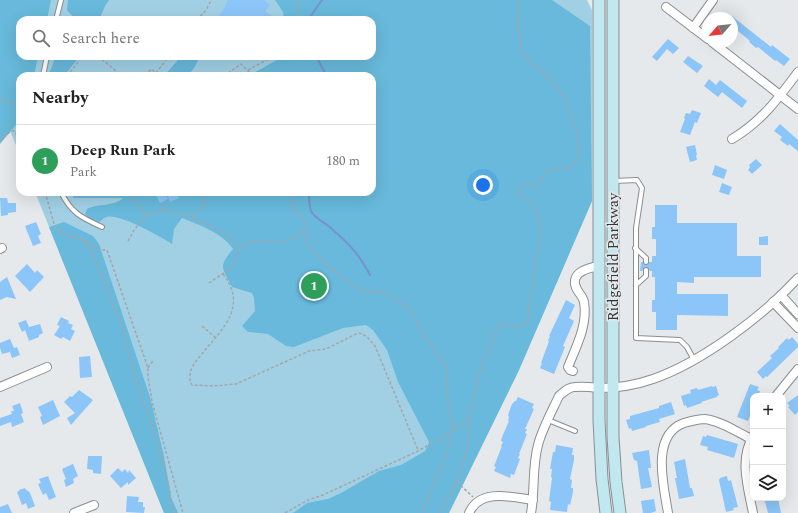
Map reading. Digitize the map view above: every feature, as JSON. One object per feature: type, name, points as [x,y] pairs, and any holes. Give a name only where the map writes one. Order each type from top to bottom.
[{"type":"main road","name":"Ridgefield Parkway","points":[[599,0],[599,388],[600,445],[606,513]]},
{"type":"main road","name":"Ridgefield Parkway","points":[[613,0],[614,463],[620,513]]},
{"type":"street","points":[[693,28],[713,0]]},
{"type":"street","points":[[666,7],[702,35]]},
{"type":"street","points":[[720,48],[798,109]]},
{"type":"street","points":[[732,139],[762,117],[798,72]]},
{"type":"street","points":[[573,371],[568,367],[583,327],[585,315],[584,302],[576,286],[575,279],[581,271],[600,265]]},
{"type":"street","points":[[531,513],[535,460],[538,444],[559,396],[565,391],[575,387],[599,388],[640,383],[654,379],[694,360],[741,329],[781,296],[798,278]]},
{"type":"street","points":[[781,296],[798,314]]},
{"type":"street","points":[[773,302],[798,328]]},
{"type":"street","points":[[0,387],[47,367]]},
{"type":"street","points":[[778,393],[798,369]]},
{"type":"street","points":[[668,513],[662,464],[664,445],[670,432],[684,423],[706,419],[750,436]]},
{"type":"street","points":[[750,443],[744,467],[753,513]]},
{"type":"street","points":[[469,513],[477,501],[491,496],[500,495],[533,500]]},
{"type":"street","points":[[74,513],[94,505]]},
{"type":"lane","points":[[57,16],[61,0]]},
{"type":"lane","points":[[44,72],[46,60]]},
{"type":"lane","points":[[613,181],[637,180],[642,188],[636,228],[635,248],[636,338],[680,340],[687,347],[694,360]]},
{"type":"lane","points":[[63,196],[76,214],[102,227]]},
{"type":"lane","points":[[635,248],[646,258],[646,262]]},
{"type":"lane","points":[[636,285],[646,276],[646,270]]},
{"type":"lane","points":[[548,420],[575,431]]},
{"type":"path","points":[[200,16],[206,12],[211,0]]},
{"type":"path","points":[[296,0],[299,6],[297,16]]},
{"type":"path","points":[[440,513],[456,482],[465,458],[468,441],[468,420],[478,373],[495,334],[501,323],[507,323],[512,327],[518,328],[528,321],[529,303],[532,296],[535,261],[540,235],[537,211],[531,202],[516,192],[523,185],[535,186],[543,179],[545,171],[550,169],[569,168],[576,161],[579,150],[578,135],[565,97],[546,74],[532,65],[522,51],[519,35],[518,14],[520,0]]},
{"type":"path","points":[[70,72],[80,60]]},
{"type":"path","points":[[103,60],[117,72]]},
{"type":"path","points":[[157,72],[165,60]]},
{"type":"path","points":[[230,72],[241,64],[248,70],[267,60]]},
{"type":"path","points":[[0,100],[16,104]]},
{"type":"path","points":[[0,140],[10,131],[14,131],[16,134]]},
{"type":"path","points":[[46,196],[55,228],[62,234],[83,240],[101,250],[107,250],[148,368],[147,376],[152,402],[183,513]]},
{"type":"path","points":[[132,196],[146,216]]},
{"type":"path","points":[[192,218],[205,202],[203,196]]},
{"type":"path","points":[[291,196],[292,202],[305,226],[309,248],[345,280],[365,292],[377,292],[390,295],[409,308],[426,338],[446,365],[448,401],[454,426],[447,452],[422,513]]},
{"type":"path","points":[[164,210],[165,202]]},
{"type":"path","points":[[128,241],[134,230],[146,216],[164,210],[192,218],[225,233],[240,247]]},
{"type":"path","points":[[209,283],[234,266],[240,247],[250,242],[277,242],[288,240],[301,234],[305,230]]},
{"type":"path","points":[[83,240],[89,247],[96,262],[123,328],[134,371],[163,462],[170,491],[171,506],[174,513]]},
{"type":"path","points":[[223,274],[234,293],[234,303],[231,313],[216,338],[192,366],[190,381],[192,385],[213,386],[236,384],[309,351],[326,349],[358,333],[368,337],[375,346],[418,446],[418,450]]},
{"type":"path","points":[[202,326],[216,338]]},
{"type":"path","points":[[148,368],[153,361]]},
{"type":"path","points":[[285,513],[308,500],[323,495],[418,450],[452,431],[468,420]]},
{"type":"path","points":[[456,482],[477,501]]},
{"type":"shaded area","points":[[0,0],[587,0],[592,10],[592,201],[519,370],[449,513],[164,513],[37,196],[376,196],[376,72],[16,72],[16,145],[7,123]]},
{"type":"shaded area","points":[[0,0],[51,0],[48,16],[16,16],[16,60],[37,60],[35,72],[16,72],[16,125],[0,144]]},
{"type":"shaded area","points":[[68,0],[109,0],[101,16],[72,16],[67,10]]},
{"type":"shaded area","points":[[275,0],[552,0],[590,26],[592,201],[519,370],[449,513],[293,513],[307,503],[328,499],[379,471],[401,465],[425,451],[429,443],[428,440],[398,382],[387,350],[373,330],[366,325],[343,328],[294,347],[286,346],[268,334],[248,332],[242,326],[255,311],[254,298],[252,293],[232,287],[224,271],[223,264],[233,249],[223,238],[210,230],[182,218],[174,229],[172,244],[130,222],[113,217],[107,217],[99,222],[89,218],[85,214],[87,209],[91,207],[115,203],[123,198],[74,198],[73,196],[376,196],[376,72],[255,72],[277,60],[376,60],[376,16],[284,16],[283,12]]},
{"type":"shaded area","points":[[54,60],[77,60],[67,72],[50,72]]},
{"type":"shaded area","points":[[198,60],[190,72],[167,72],[177,61]]},
{"type":"shaded area","points":[[64,222],[93,236],[99,244],[150,397],[164,456],[171,497],[178,513],[164,513],[49,227]]},
{"type":"building","points":[[228,0],[264,0],[270,5],[265,11],[272,16],[219,16]]},
{"type":"building","points":[[738,21],[771,47],[772,45],[790,59],[784,66],[776,60],[775,61],[758,47],[756,48],[749,42],[750,41],[738,31]]},
{"type":"building","points":[[668,39],[679,48],[673,54],[667,49],[657,61],[652,57]]},
{"type":"building","points":[[688,56],[703,66],[697,73],[683,62]]},
{"type":"building","points":[[709,79],[716,85],[720,80],[747,101],[742,108],[722,92],[718,97],[704,86]]},
{"type":"building","points":[[692,110],[701,113],[697,123],[695,122],[690,135],[680,132],[686,113],[690,114]]},
{"type":"building","points":[[780,124],[798,140],[798,151],[789,144],[788,146],[780,140],[782,137],[774,131]]},
{"type":"building","points":[[695,145],[697,160],[690,162],[686,147]]},
{"type":"building","points":[[756,159],[762,165],[752,174],[748,170],[750,167],[749,165]]},
{"type":"building","points":[[715,165],[727,170],[724,179],[712,175]]},
{"type":"building","points":[[722,183],[732,187],[729,195],[719,192]]},
{"type":"building","points":[[156,196],[167,196],[168,199],[160,203]]},
{"type":"building","points":[[168,196],[178,196],[179,198],[170,202]]},
{"type":"building","points":[[0,198],[7,198],[8,203],[16,203],[16,212],[1,216]]},
{"type":"building","points":[[655,205],[677,205],[677,223],[737,223],[737,256],[761,256],[761,277],[694,277],[694,283],[677,282],[677,294],[728,294],[728,316],[677,315],[677,330],[656,330],[656,312],[652,312],[652,300],[655,300],[655,277],[652,277],[652,271],[650,271],[647,267],[640,271],[641,262],[647,265],[649,262],[652,262],[652,256],[656,256],[656,239],[652,239],[652,227],[655,227]]},
{"type":"building","points":[[36,222],[41,234],[38,236],[41,243],[33,246],[25,226]]},
{"type":"building","points":[[768,236],[768,245],[759,245],[759,237]]},
{"type":"building","points":[[27,264],[35,273],[37,270],[44,277],[30,292],[15,276]]},
{"type":"building","points":[[7,277],[16,299],[7,297],[0,300],[0,282]]},
{"type":"building","points":[[566,300],[575,305],[569,318],[574,321],[563,346],[565,347],[554,374],[540,368],[549,341],[549,336]]},
{"type":"building","points":[[61,317],[73,325],[71,329],[75,331],[70,341],[63,337],[61,339],[54,335],[60,326],[57,325]]},
{"type":"building","points":[[26,320],[29,327],[40,324],[43,333],[39,335],[39,337],[29,341],[25,330],[22,332],[18,323]]},
{"type":"building","points":[[792,337],[798,344],[798,347],[767,377],[766,376],[763,379],[757,372],[772,358],[770,356],[787,338],[789,340]]},
{"type":"building","points":[[10,339],[14,348],[17,347],[20,355],[12,358],[10,352],[2,354],[0,348],[0,343]]},
{"type":"building","points":[[90,356],[92,377],[80,378],[79,357]]},
{"type":"building","points":[[750,384],[759,387],[757,390],[760,391],[759,393],[750,393],[750,415],[748,421],[737,417]]},
{"type":"building","points":[[716,386],[719,395],[717,397],[687,408],[686,405],[684,406],[681,396],[691,393],[690,390],[697,388],[698,390]]},
{"type":"building","points":[[79,390],[93,400],[71,425],[67,418],[75,413],[64,402]]},
{"type":"building","points":[[798,395],[798,412],[795,415],[788,407],[790,406],[787,403]]},
{"type":"building","points":[[518,397],[534,404],[532,408],[534,409],[525,429],[527,429],[525,433],[527,434],[519,454],[518,458],[520,459],[514,475],[511,474],[510,478],[494,471],[496,467],[494,466],[502,446],[502,437],[509,421],[509,412],[512,404]]},
{"type":"building","points":[[53,400],[60,416],[43,425],[40,417],[42,416],[38,407]]},
{"type":"building","points":[[671,402],[675,414],[659,419],[660,422],[646,427],[632,431],[631,428],[629,429],[626,420],[630,419],[630,416],[659,408],[659,406]]},
{"type":"building","points":[[20,403],[23,413],[21,414],[24,422],[12,427],[11,422],[0,426],[0,418],[12,414],[11,411],[14,411],[12,406]]},
{"type":"building","points":[[707,435],[738,444],[734,458],[707,450],[708,447],[700,445],[703,436],[706,437]]},
{"type":"building","points":[[556,445],[573,448],[572,455],[574,455],[574,460],[570,479],[572,480],[571,488],[573,488],[573,492],[570,505],[568,504],[567,512],[550,510],[551,502],[549,501],[552,469],[550,469],[553,452],[555,452]]},
{"type":"building","points":[[649,450],[651,468],[648,468],[652,487],[641,489],[637,461],[634,460],[632,453]]},
{"type":"building","points":[[88,456],[102,456],[101,474],[93,473],[93,470],[87,469]]},
{"type":"building","points":[[685,459],[690,488],[692,488],[694,496],[679,499],[674,462]]},
{"type":"building","points":[[73,464],[78,476],[73,479],[74,483],[66,487],[64,480],[66,479],[62,469]]},
{"type":"building","points":[[118,468],[122,472],[125,469],[128,473],[129,470],[136,478],[128,485],[128,482],[121,488],[110,476]]},
{"type":"building","points":[[48,476],[56,497],[49,500],[46,493],[43,495],[38,484],[41,483],[39,479]]},
{"type":"building","points":[[727,476],[728,481],[731,480],[738,507],[733,508],[734,510],[726,512],[719,480],[720,478]]},
{"type":"building","points":[[25,488],[30,493],[35,506],[28,509],[26,503],[22,505],[17,492]]},
{"type":"building","points":[[127,496],[139,497],[138,502],[143,502],[143,507],[145,507],[144,513],[126,512]]},
{"type":"building","points":[[654,499],[656,511],[651,513],[643,513],[641,501]]},
{"type":"building","points":[[765,501],[779,501],[781,513],[768,513]]},
{"type":"building","points":[[8,504],[12,513],[0,513],[0,507]]},
{"type":"waterway","points":[[311,16],[322,0]]},
{"type":"waterway","points":[[318,60],[324,72]]},
{"type":"waterway","points":[[309,196],[310,207],[313,214],[330,227],[349,245],[362,261],[370,275]]},
{"type":"place","name":"Deep Run Park","points":[[314,286]]}]
